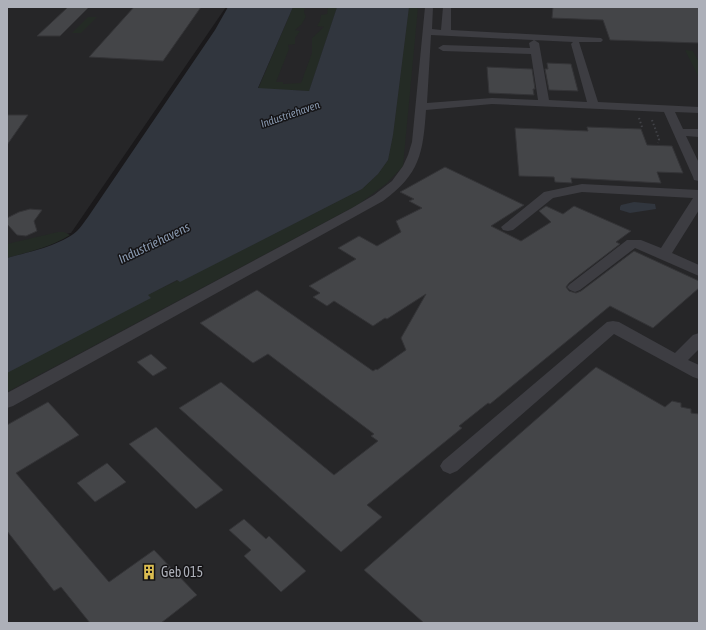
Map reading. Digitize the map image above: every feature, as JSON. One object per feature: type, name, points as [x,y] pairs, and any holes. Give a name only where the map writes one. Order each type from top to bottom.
[{"type":"street","points":[[7,401],[380,198],[397,184],[407,172],[416,152],[422,100],[429,7]]},
{"type":"street","points":[[446,33],[447,7]]},
{"type":"street","points":[[427,32],[598,40]]},
{"type":"street","points":[[576,44],[593,105]]},
{"type":"street","points":[[443,48],[534,47],[544,103]]},
{"type":"street","points":[[422,100],[544,103],[699,110]]},
{"type":"street","points":[[668,109],[679,132],[694,155],[699,177]]},
{"type":"street","points":[[679,132],[699,133]]},
{"type":"street","points":[[508,227],[549,195],[582,188],[699,194]]},
{"type":"street","points":[[664,254],[699,199]]},
{"type":"street","points":[[575,287],[632,243],[641,244],[699,271]]},
{"type":"street","points":[[450,466],[613,326],[699,373]]},
{"type":"street","points":[[677,360],[699,339]]},
{"type":"shaded area","points":[[7,7],[226,7],[71,233],[7,246]]},
{"type":"shaded area","points":[[293,7],[337,7],[309,91],[258,89]]},
{"type":"shaded area","points":[[293,7],[305,7],[304,12],[306,17],[301,25],[295,30],[300,31],[295,38],[295,44],[288,45],[289,49],[276,82],[283,82],[283,84],[301,83],[312,53],[312,38],[324,27],[317,26],[321,15],[327,14],[328,7],[337,7],[309,91],[258,89]]},
{"type":"shaded area","points":[[405,7],[699,7],[699,623],[7,623],[7,346],[380,161]]},
{"type":"shaded area","points":[[409,7],[418,7],[403,166],[387,183],[359,204],[7,392],[7,370],[150,298],[147,295],[238,252],[362,189],[378,174],[388,160],[393,135]]},
{"type":"shaded area","points":[[88,17],[97,17],[81,33],[72,33]]},
{"type":"shaded area","points":[[685,50],[693,51],[699,62],[699,78]]},
{"type":"shaded area","points":[[58,232],[64,232],[70,235],[48,246],[7,258],[7,244]]},
{"type":"water","points":[[228,7],[293,7],[258,88],[309,91],[337,7],[409,7],[393,135],[388,160],[378,174],[362,189],[180,282],[177,280],[148,295],[151,298],[7,373],[7,258],[53,245],[77,231],[215,30]]},
{"type":"water","points":[[634,202],[655,204],[656,209],[630,213],[620,210],[621,205]]},
{"type":"building","points":[[68,7],[89,7],[60,36],[37,36]]},
{"type":"building","points":[[134,7],[201,7],[163,61],[89,57]]},
{"type":"building","points":[[553,7],[699,7],[699,43],[610,40],[603,20],[552,18]]},
{"type":"building","points":[[547,63],[571,64],[578,91],[549,90],[545,69],[548,69]]},
{"type":"building","points":[[487,67],[532,69],[535,89],[533,89],[534,95],[489,93]]},
{"type":"building","points":[[7,115],[28,115],[7,145]]},
{"type":"building","points":[[587,127],[641,129],[647,145],[672,146],[683,173],[657,172],[661,183],[571,178],[572,183],[555,182],[554,177],[519,176],[515,128],[588,131]]},
{"type":"building","points":[[445,167],[524,205],[491,226],[521,241],[551,222],[539,211],[546,206],[563,214],[574,206],[631,231],[616,242],[620,244],[569,283],[566,287],[569,291],[576,293],[581,291],[634,251],[699,281],[699,288],[653,328],[610,306],[490,404],[488,403],[459,426],[462,428],[367,505],[382,517],[341,552],[179,408],[221,382],[334,475],[378,441],[371,436],[374,434],[268,354],[253,363],[200,323],[257,290],[373,371],[376,369],[377,370],[406,350],[401,338],[426,294],[387,319],[385,318],[373,326],[334,301],[327,306],[313,297],[320,293],[309,286],[356,259],[338,248],[359,236],[377,246],[401,232],[396,221],[422,208],[409,201],[414,199],[400,192]]},
{"type":"building","points":[[30,209],[42,210],[34,221],[37,231],[26,236],[17,235],[7,224],[7,218],[19,212]]},
{"type":"building","points":[[151,354],[167,368],[153,376],[137,362]]},
{"type":"building","points":[[596,367],[665,407],[672,401],[681,403],[681,407],[691,409],[691,413],[699,414],[699,623],[424,623],[364,570]]},
{"type":"building","points":[[48,402],[79,435],[16,473],[109,582],[154,550],[197,595],[161,623],[90,623],[61,587],[54,591],[7,531],[7,425]]},
{"type":"building","points":[[156,427],[223,490],[196,509],[129,444]]},
{"type":"building","points":[[107,463],[126,482],[95,502],[77,483]]},
{"type":"building","points":[[244,519],[266,539],[269,536],[306,571],[281,592],[244,556],[251,550],[229,530]]},
{"type":"place","name":"Geb 015","points":[[149,572]]},
{"type":"water label","name":"Industriehaven","points":[[290,114]]},
{"type":"water label","name":"Industriehavens","points":[[154,243]]}]
